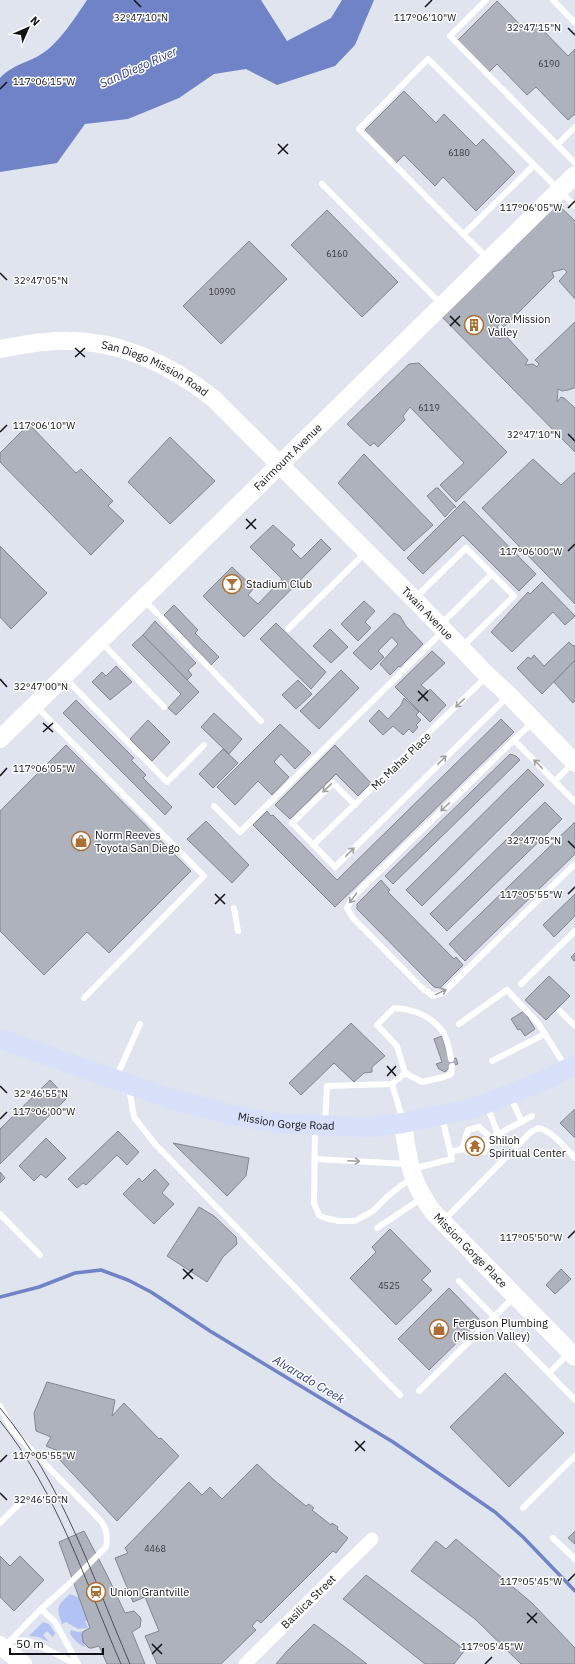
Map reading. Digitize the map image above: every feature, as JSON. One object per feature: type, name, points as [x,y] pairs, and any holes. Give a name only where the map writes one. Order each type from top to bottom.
[{"type":"main road","name":"Mission Gorge Road","points":[[0,1039],[171,1099],[237,1116],[282,1124],[370,1127],[441,1115],[474,1108],[544,1081],[571,1067]]},
{"type":"street","name":"Fairmount Avenue","points":[[0,739],[575,175]]},
{"type":"street","name":"San Diego Mission Road","points":[[0,349],[46,341],[78,341],[116,347],[159,363],[192,382],[214,399],[280,464]]},
{"type":"street","name":"Twain Avenue","points":[[280,464],[574,762]]},
{"type":"street","name":"Mission Gorge Place","points":[[403,1122],[411,1170],[422,1198],[442,1222],[572,1354]]},
{"type":"street","name":"Basilica Street","points":[[245,1664],[372,1539]]},
{"type":"street","points":[[5,1644],[23,1664]]},
{"type":"lane","points":[[486,0],[450,36],[575,163]]},
{"type":"lane","points":[[553,0],[575,23]]},
{"type":"lane","points":[[488,260],[359,129],[428,59],[575,206]]},
{"type":"lane","points":[[557,144],[575,127]]},
{"type":"lane","points":[[464,234],[534,165]]},
{"type":"lane","points":[[322,184],[442,305]]},
{"type":"lane","points":[[414,599],[466,548],[514,596],[462,648]]},
{"type":"lane","points":[[288,629],[366,552]]},
{"type":"lane","points":[[214,806],[240,832],[442,628],[492,574]]},
{"type":"lane","points":[[143,599],[261,721]]},
{"type":"lane","points":[[100,641],[164,708]]},
{"type":"lane","name":"Mc Mahar Place","points":[[313,845],[488,676]]},
{"type":"lane","points":[[64,677],[167,782],[204,745]]},
{"type":"lane","points":[[355,805],[333,783],[292,823],[335,867],[509,695]]},
{"type":"lane","points":[[35,705],[204,876],[84,998]]},
{"type":"lane","points":[[534,721],[353,897],[347,908],[353,918],[421,987],[433,996],[443,993],[575,864]]},
{"type":"lane","points":[[514,740],[575,802]]},
{"type":"lane","points":[[555,781],[574,762]]},
{"type":"lane","points":[[234,908],[238,931]]},
{"type":"lane","points":[[521,984],[575,931]]},
{"type":"lane","points":[[459,1024],[507,990],[538,1023],[571,1067]]},
{"type":"lane","points":[[394,1008],[410,1010],[426,1016],[434,1023],[442,1032],[446,1040],[452,1062],[451,1074],[444,1077],[422,1082],[405,1073],[397,1046],[377,1025],[394,1008]]},
{"type":"lane","points":[[560,1011],[575,1026]]},
{"type":"lane","points":[[140,1024],[121,1081],[134,1117],[155,1144],[400,1395]]},
{"type":"lane","points":[[492,1061],[545,1034]]},
{"type":"lane","points":[[405,1073],[392,1084],[327,1086],[315,1159],[314,1203],[319,1214],[325,1218],[339,1221],[355,1221],[373,1212],[411,1170]]},
{"type":"lane","points":[[392,1084],[403,1122]]},
{"type":"lane","points":[[510,1094],[522,1122]]},
{"type":"lane","points":[[486,1103],[498,1134]]},
{"type":"lane","points":[[315,1159],[411,1170],[452,1159],[441,1115]]},
{"type":"lane","points":[[482,1141],[491,1138],[532,1116]]},
{"type":"lane","points":[[462,1149],[468,1130],[479,1127],[491,1138]]},
{"type":"lane","points":[[442,1222],[531,1132],[538,1128],[544,1129],[552,1135],[575,1158]]},
{"type":"lane","points":[[484,1152],[491,1138]]},
{"type":"lane","points":[[451,1152],[462,1149],[472,1143]]},
{"type":"lane","points":[[462,1149],[474,1154]]},
{"type":"lane","points":[[377,1228],[422,1198]]},
{"type":"lane","points":[[0,1214],[40,1254]]},
{"type":"lane","points":[[459,1281],[575,1400]]},
{"type":"lane","points":[[419,1391],[515,1296]]},
{"type":"lane","points":[[549,1373],[572,1354]]},
{"type":"lane","points":[[0,1406],[12,1430],[101,1521],[106,1531],[107,1539],[106,1546],[68,1585],[5,1644]]},
{"type":"lane","points":[[523,1508],[575,1456]]},
{"type":"lane","points":[[0,1523],[20,1503]]},
{"type":"lane","points":[[553,1538],[575,1559]]},
{"type":"lane","points":[[41,1609],[55,1622],[78,1664]]},
{"type":"lane","points":[[5,1644],[28,1641],[37,1644],[75,1664]]},
{"type":"shaded area","points":[[70,1594],[80,1598],[91,1621],[85,1621],[88,1628],[78,1629],[66,1622],[62,1624],[58,1610],[62,1601]]},
{"type":"shaded area","points":[[43,1622],[49,1624],[55,1633],[53,1637],[47,1631],[43,1635],[49,1642],[39,1637],[29,1636]]},
{"type":"shaded area","points":[[71,1630],[78,1632],[84,1631],[82,1638],[85,1646],[89,1648],[80,1645],[76,1641],[70,1634]]},
{"type":"water","name":"San Diego River","points":[[87,0],[261,0],[287,41],[331,18],[342,0],[374,0],[355,45],[335,66],[277,85],[246,69],[214,74],[179,98],[128,119],[85,124],[57,163],[0,172],[0,78],[15,67],[43,53],[55,43]]},
{"type":"building","points":[[497,1],[528,33],[537,24],[568,56],[575,49],[575,114],[568,120],[536,87],[527,95],[497,64],[488,73],[457,41]]},
{"type":"building","points":[[404,91],[436,123],[444,114],[476,146],[483,139],[515,172],[476,211],[443,177],[435,186],[404,155],[396,163],[364,131]]},
{"type":"building","name":"Vora Mission Valley","points":[[554,201],[575,221],[575,299],[559,281],[567,272],[564,269],[552,272],[554,277],[504,327],[500,323],[497,327],[500,331],[497,335],[499,339],[506,336],[528,360],[525,365],[533,364],[537,367],[539,364],[535,360],[575,322],[575,386],[574,388],[568,390],[562,391],[558,389],[557,402],[561,397],[564,398],[575,408],[575,452],[439,314]]},
{"type":"building","points":[[327,210],[398,282],[362,317],[291,245]]},
{"type":"building","points":[[249,241],[287,279],[221,344],[183,306]]},
{"type":"building","points":[[419,363],[507,452],[456,502],[440,485],[464,463],[410,407],[403,416],[405,420],[378,447],[374,443],[370,446],[347,424],[409,364]]},
{"type":"building","points":[[29,424],[76,473],[81,469],[113,501],[108,506],[124,521],[91,555],[0,462],[0,453]]},
{"type":"building","points":[[170,437],[215,481],[170,524],[128,482]]},
{"type":"building","points":[[364,454],[433,525],[404,551],[338,483]]},
{"type":"building","points":[[533,459],[561,485],[575,472],[575,604],[482,508]]},
{"type":"building","points":[[438,488],[456,507],[454,507],[445,517],[427,496]]},
{"type":"building","points":[[464,501],[536,574],[519,591],[463,535],[423,574],[407,558]]},
{"type":"building","name":"Stadium Club","points":[[273,525],[295,545],[291,549],[301,559],[321,539],[331,549],[244,637],[203,596],[232,567],[254,588],[248,595],[258,604],[282,579],[250,547]]},
{"type":"building","points":[[0,546],[47,593],[11,629],[0,617]]},
{"type":"building","points":[[542,582],[575,616],[565,625],[553,612],[512,652],[491,632],[528,592],[530,594]]},
{"type":"building","points":[[364,601],[375,611],[365,622],[371,628],[358,641],[341,624]]},
{"type":"building","points":[[174,605],[198,630],[195,633],[219,657],[211,665],[164,615]]},
{"type":"building","points":[[394,613],[400,616],[406,626],[423,644],[390,675],[380,664],[398,644],[392,637],[378,651],[384,657],[371,670],[353,653]]},
{"type":"building","points":[[155,621],[196,663],[188,670],[192,675],[187,680],[143,635]]},
{"type":"building","points":[[276,623],[326,672],[311,689],[260,639]]},
{"type":"building","points":[[330,629],[348,647],[331,663],[313,646]]},
{"type":"building","points":[[143,635],[199,692],[176,715],[168,708],[181,694],[132,645]]},
{"type":"building","points":[[569,642],[573,646],[575,645],[575,660],[542,694],[517,668],[528,657],[531,659],[534,655],[544,666]]},
{"type":"building","points":[[432,651],[445,663],[421,685],[428,691],[430,689],[446,705],[430,722],[395,687]]},
{"type":"building","points":[[575,660],[575,701],[573,703],[554,682]]},
{"type":"building","points":[[116,666],[132,682],[110,700],[92,682],[102,672],[106,676]]},
{"type":"building","points":[[341,670],[359,688],[319,729],[300,711]]},
{"type":"building","points":[[298,680],[312,694],[296,709],[282,695]]},
{"type":"building","points":[[404,698],[419,712],[416,715],[421,720],[416,725],[418,727],[413,733],[409,729],[403,735],[393,726],[383,735],[369,721],[379,710],[388,719],[401,705]]},
{"type":"building","points":[[76,700],[134,758],[131,760],[146,775],[143,778],[172,807],[165,815],[63,713]]},
{"type":"building","points":[[214,713],[242,739],[229,754],[201,727]]},
{"type":"building","points":[[501,719],[514,732],[335,907],[253,825],[267,811],[271,816],[273,815],[337,880]]},
{"type":"building","points":[[148,720],[170,742],[152,761],[130,739]]},
{"type":"building","points":[[280,724],[311,753],[295,769],[281,754],[274,762],[289,777],[272,795],[258,781],[235,805],[217,787]]},
{"type":"building","name":"Norm Reeves Toyota San Diego","points":[[66,745],[191,871],[109,953],[87,932],[44,975],[0,931],[0,811]]},
{"type":"building","points":[[335,745],[371,783],[358,796],[336,774],[290,819],[275,805]]},
{"type":"building","points":[[223,749],[238,763],[213,788],[199,774]]},
{"type":"building","points":[[510,754],[516,756],[520,760],[393,884],[385,876]]},
{"type":"building","points":[[528,769],[544,785],[422,906],[406,890]]},
{"type":"building","points":[[545,802],[562,819],[447,931],[430,914]]},
{"type":"building","points":[[206,821],[249,865],[232,883],[187,839]]},
{"type":"building","points":[[575,822],[575,854],[465,961],[449,944]]},
{"type":"building","points":[[381,880],[390,890],[388,892],[454,959],[456,957],[463,965],[440,988],[434,987],[357,909],[357,904]]},
{"type":"building","points":[[575,894],[575,916],[554,937],[543,925]]},
{"type":"building","points":[[575,953],[575,960],[574,961],[571,957]]},
{"type":"building","points":[[549,976],[570,996],[546,1020],[525,1000]]},
{"type":"building","points":[[524,1011],[535,1029],[525,1036],[520,1029],[518,1030],[511,1019]]},
{"type":"building","points":[[351,1023],[385,1056],[372,1067],[372,1072],[364,1073],[354,1082],[334,1063],[301,1095],[289,1083]]},
{"type":"building","points":[[442,1036],[449,1060],[456,1058],[458,1064],[451,1066],[445,1072],[439,1069],[436,1064],[442,1062],[434,1039]]},
{"type":"building","points":[[50,1080],[67,1098],[0,1164],[0,1129]]},
{"type":"building","points":[[575,1109],[575,1138],[560,1123]]},
{"type":"building","points":[[118,1131],[139,1152],[127,1165],[117,1155],[86,1185],[83,1183],[77,1188],[68,1179]]},
{"type":"building","points":[[46,1138],[66,1158],[46,1178],[41,1174],[34,1181],[19,1166]]},
{"type":"building","points":[[173,1143],[249,1158],[246,1176],[227,1196]]},
{"type":"building","points":[[155,1169],[169,1184],[162,1193],[174,1204],[154,1224],[123,1194],[139,1178],[142,1182]]},
{"type":"building","points":[[0,1172],[5,1178],[0,1183]]},
{"type":"building","points":[[199,1207],[214,1216],[236,1237],[237,1244],[223,1257],[207,1282],[167,1256]]},
{"type":"building","points":[[390,1229],[431,1271],[422,1280],[432,1290],[396,1325],[350,1278],[376,1252],[372,1247]]},
{"type":"building","points":[[561,1269],[571,1279],[555,1294],[546,1285]]},
{"type":"building","name":"Ferguson Plumbing (Mission Valley)","points":[[449,1288],[480,1320],[429,1370],[398,1339]]},
{"type":"building","points":[[505,1373],[564,1433],[509,1487],[450,1427]]},
{"type":"building","points":[[47,1382],[115,1400],[112,1416],[124,1403],[159,1439],[161,1438],[179,1456],[117,1521],[58,1458],[63,1453],[46,1446],[51,1437],[36,1431],[34,1413]]},
{"type":"building","name":"Union Grantville","points":[[257,1464],[306,1506],[309,1504],[314,1508],[312,1510],[331,1525],[332,1523],[338,1527],[337,1529],[348,1538],[336,1553],[333,1551],[261,1623],[257,1620],[252,1626],[256,1630],[221,1664],[157,1664],[145,1636],[159,1631],[145,1597],[133,1602],[115,1558],[128,1553],[125,1548],[189,1482],[202,1495],[210,1487],[222,1499]]},
{"type":"building","name":"Union Grantville","points":[[84,1531],[125,1613],[134,1611],[140,1617],[140,1627],[132,1632],[145,1664],[107,1664],[99,1646],[89,1648],[83,1642],[82,1634],[90,1628],[59,1542]]},
{"type":"building","points":[[575,1531],[575,1544],[568,1538]]},
{"type":"building","points":[[456,1539],[532,1603],[575,1648],[575,1664],[521,1664],[475,1619],[411,1571],[436,1541],[446,1549]]},
{"type":"building","points":[[0,1556],[10,1566],[20,1556],[44,1580],[14,1611],[0,1597]]},
{"type":"building","points":[[366,1575],[465,1650],[454,1664],[425,1664],[343,1599]]},
{"type":"building","points":[[314,1624],[345,1647],[367,1664],[276,1664]]},
{"type":"waterway","name":"Alvarado Creek","points":[[0,1297],[39,1287],[75,1273],[101,1270],[128,1280],[151,1292],[210,1331],[393,1442],[495,1512],[523,1537],[575,1591]]},
{"type":"tram line","points":[[0,1408],[22,1437],[58,1498],[89,1564],[130,1664]]},
{"type":"tram line","points":[[0,1421],[20,1448],[54,1507],[82,1569],[121,1664]]},
{"type":"place","name":"Vora Mission Valley","points":[[474,325]]},
{"type":"place","name":"Stadium Club","points":[[232,584]]},
{"type":"place","name":"Norm Reeves Toyota San Diego","points":[[81,841]]},
{"type":"place","name":"Shiloh Spiritual Center","points":[[475,1146]]},
{"type":"place","name":"Ferguson Plumbing (Mission Valley)","points":[[439,1329]]},
{"type":"place","name":"Union Grantville","points":[[96,1592]]}]
